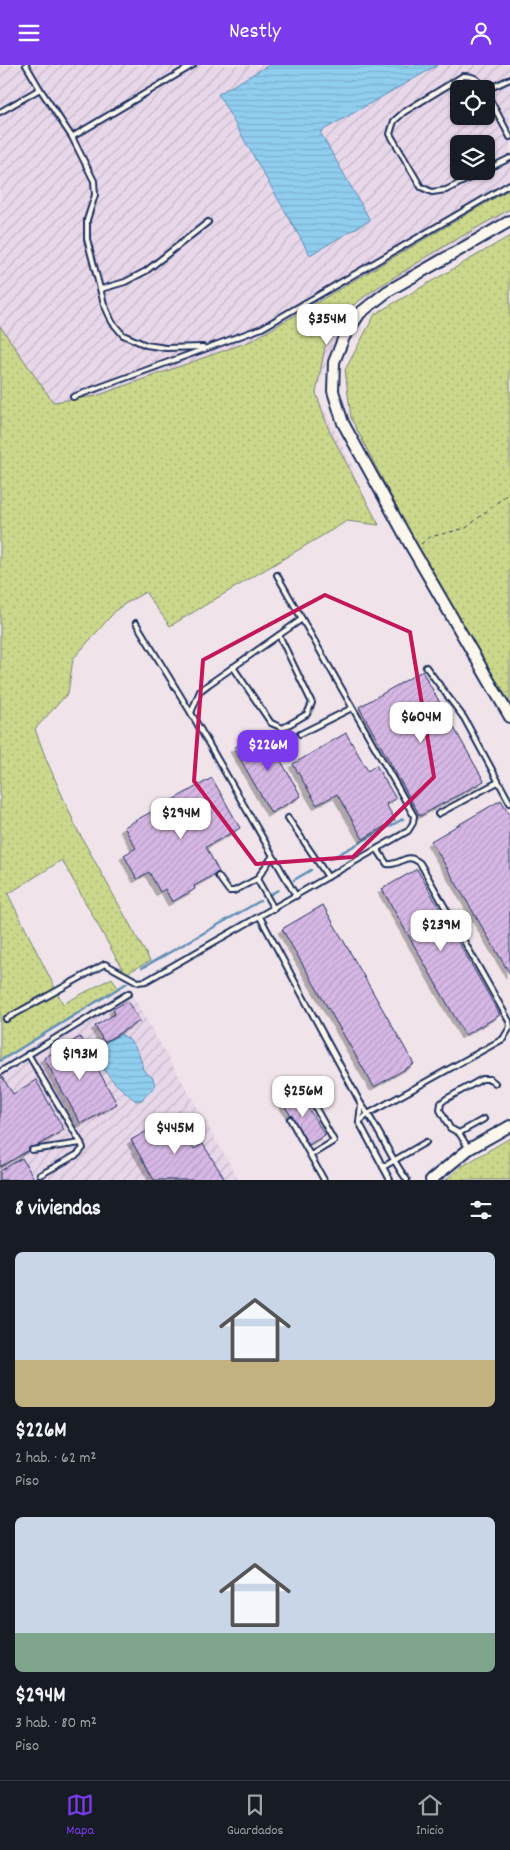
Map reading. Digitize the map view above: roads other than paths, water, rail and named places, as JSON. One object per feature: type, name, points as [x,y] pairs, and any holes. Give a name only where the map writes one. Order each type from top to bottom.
[{"type":"street","points":[[510,221],[388,291],[360,313],[344,337],[334,362],[333,391],[343,423],[412,548],[510,717]]},
{"type":"street","points":[[431,1180],[469,1149],[510,1126]]},
{"type":"lane","points":[[26,65],[72,137],[94,181],[95,195],[87,220],[87,239],[112,322],[123,335],[146,345],[166,348],[208,347]]},
{"type":"lane","points":[[72,137],[193,65]]},
{"type":"lane","points":[[456,80],[463,76],[472,76],[480,80]]},
{"type":"lane","points":[[495,86],[510,79]]},
{"type":"lane","points":[[450,84],[404,112],[394,121],[390,134],[421,187],[432,191],[446,190],[467,180]]},
{"type":"lane","points":[[0,112],[40,89]]},
{"type":"lane","points":[[495,108],[510,137]]},
{"type":"lane","points":[[495,166],[510,158]]},
{"type":"lane","points":[[73,397],[262,328],[510,184]]},
{"type":"lane","points":[[101,289],[125,282],[146,271],[208,222]]},
{"type":"lane","points":[[6,1019],[105,964],[138,982],[146,981],[408,831],[414,816],[277,575]]},
{"type":"lane","points":[[190,713],[200,691],[302,619]]},
{"type":"lane","points":[[136,623],[296,896]]},
{"type":"lane","points":[[233,667],[270,723],[283,727],[307,714],[312,703],[279,635]]},
{"type":"lane","points":[[426,667],[464,718],[510,803]]},
{"type":"lane","points":[[300,734],[352,707]]},
{"type":"lane","points":[[438,814],[498,782]]},
{"type":"lane","points":[[288,818],[328,877]]},
{"type":"lane","points":[[359,1122],[368,1114],[503,1039],[510,1027],[510,1021],[420,863],[414,858],[407,858],[392,865],[387,864],[377,849]]},
{"type":"lane","points":[[218,876],[229,891],[234,891],[257,879],[272,857]]},
{"type":"lane","points":[[257,879],[274,909]]},
{"type":"lane","points":[[260,917],[361,1104],[393,1161],[407,1180]]},
{"type":"lane","points":[[0,1072],[129,993]]},
{"type":"lane","points":[[28,1054],[82,1143],[83,1148],[78,1154],[40,1175]]},
{"type":"lane","points":[[469,1149],[459,1133],[450,1128],[440,1110],[441,1103],[482,1079],[490,1079],[495,1083]]},
{"type":"lane","points":[[361,1104],[359,1122],[390,1180]]},
{"type":"lane","points":[[311,1155],[334,1141],[314,1105]]},
{"type":"lane","points":[[290,1119],[324,1180]]},
{"type":"lane","points":[[459,1133],[484,1119]]},
{"type":"lane","points":[[383,1167],[426,1142]]},
{"type":"lane","points":[[32,1150],[82,1143]]},
{"type":"water","points":[[269,65],[438,65],[320,132],[370,220],[310,255],[218,94]]},
{"type":"water","points":[[121,1034],[134,1045],[141,1059],[143,1070],[153,1078],[155,1086],[142,1100],[136,1101],[117,1084],[104,1070],[101,1062],[100,1055],[103,1045]]},
{"type":"waterway","points":[[330,859],[403,819]]},
{"type":"waterway","points":[[294,880],[311,870]]},
{"type":"waterway","points":[[271,894],[278,890]]},
{"type":"waterway","points":[[142,968],[260,901]]},
{"type":"waterway","points":[[0,1061],[127,983]]}]
